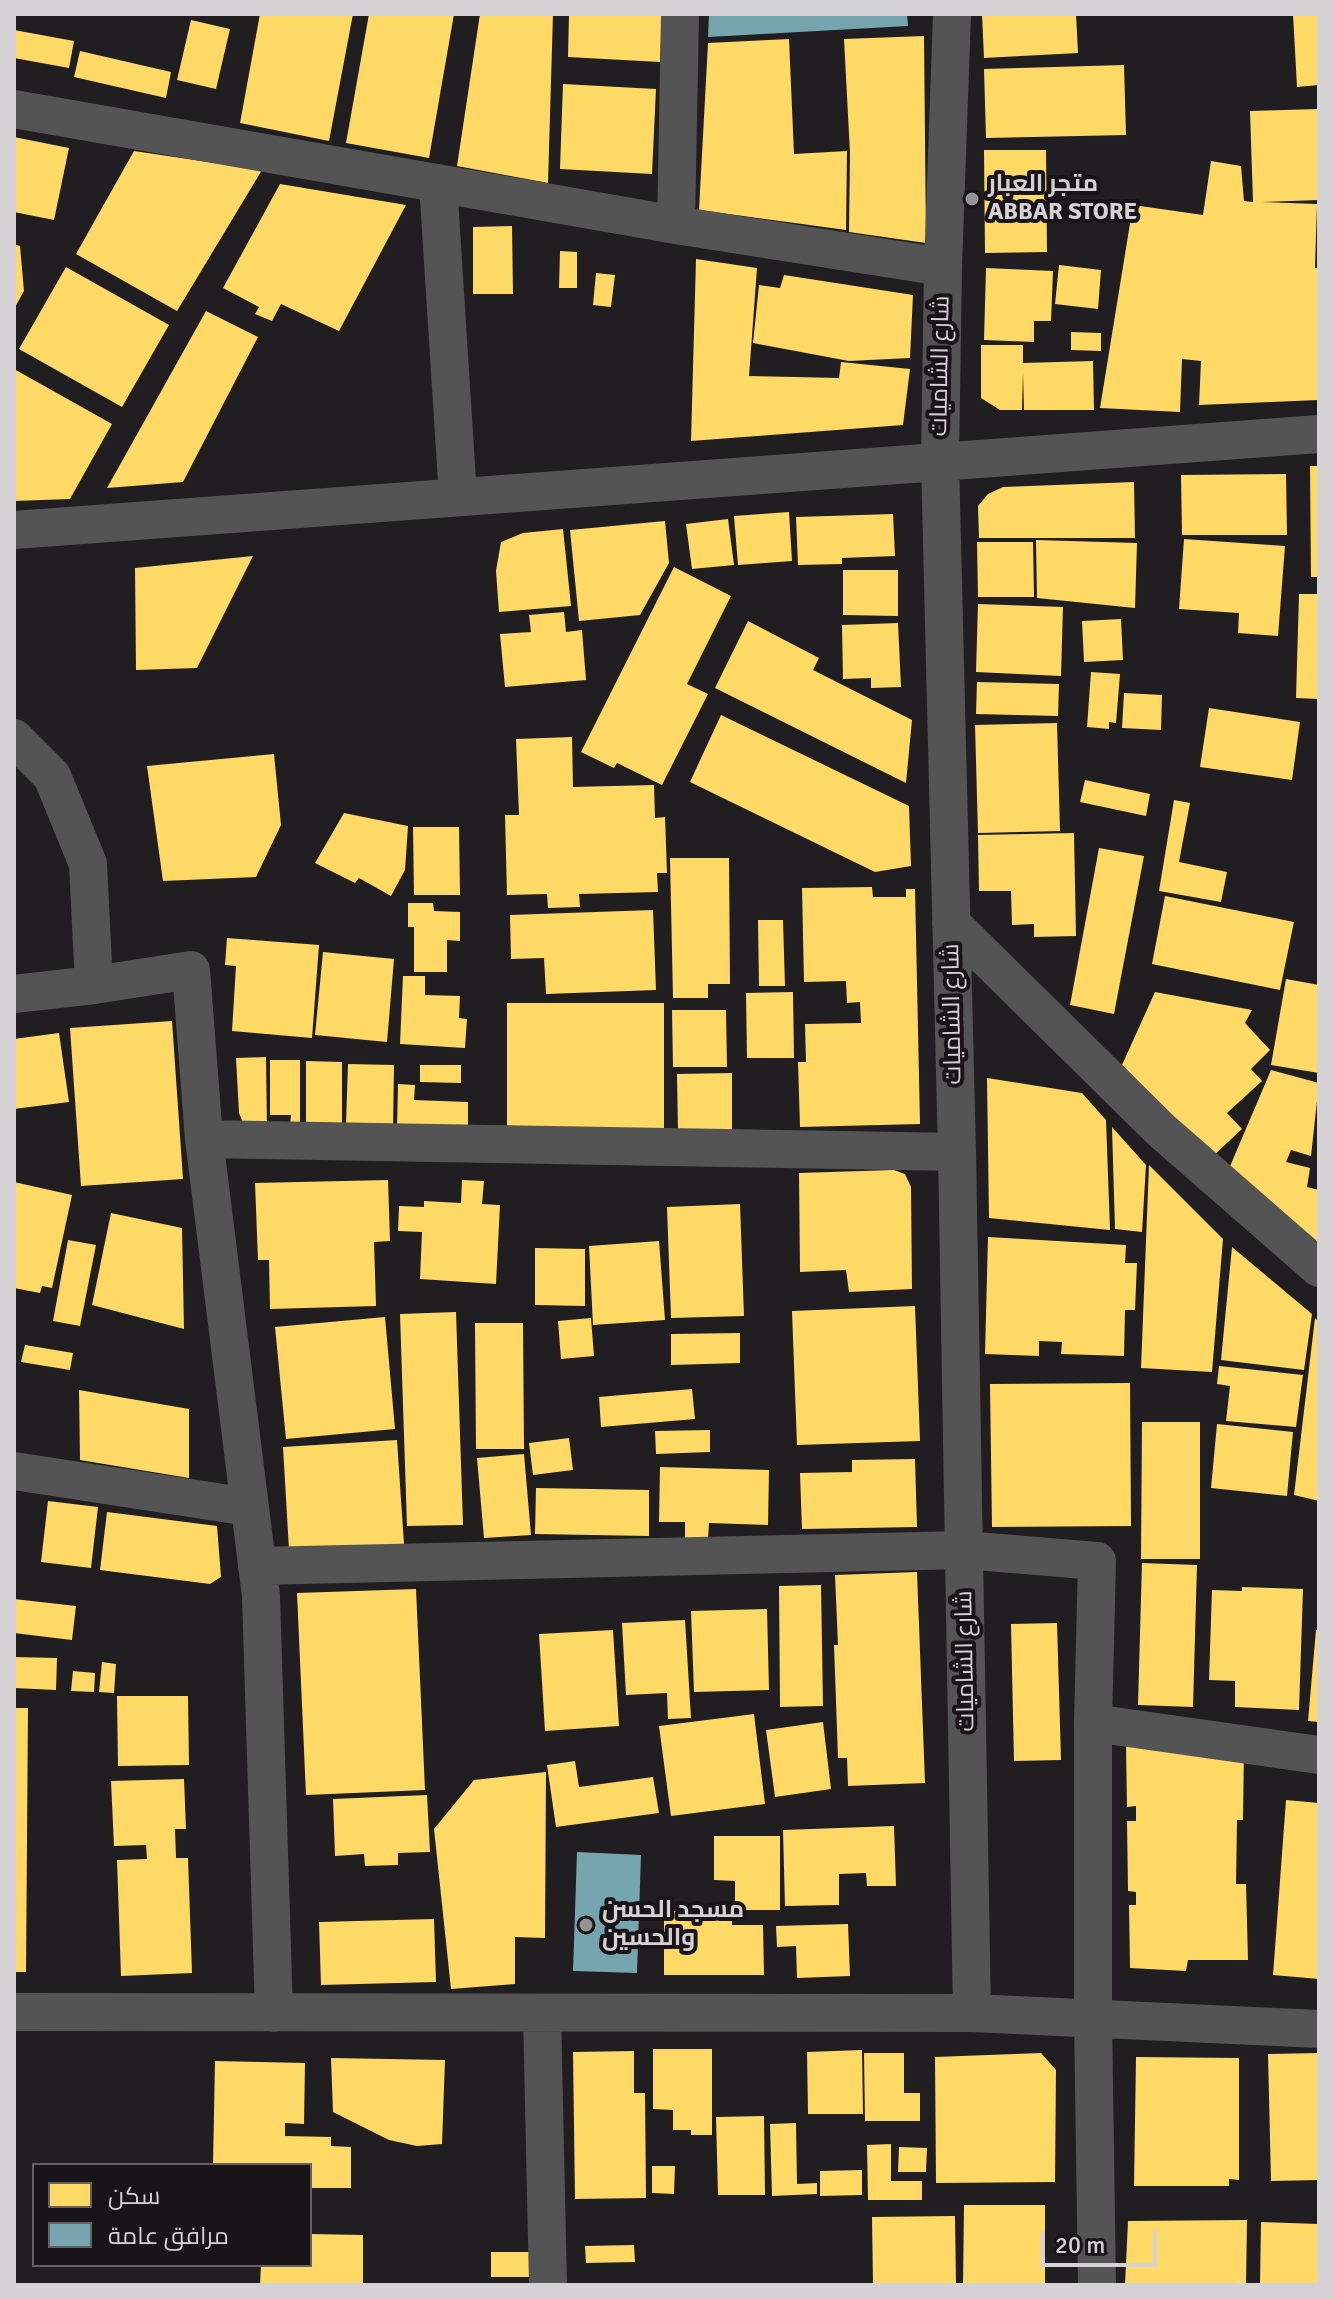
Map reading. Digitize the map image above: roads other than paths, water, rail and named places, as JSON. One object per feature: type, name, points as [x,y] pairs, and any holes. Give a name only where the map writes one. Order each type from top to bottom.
[{"type":"street","points":[[676,225],[680,14]]},
{"type":"street","name":"شارع الشاميات","points":[[952,14],[940,460],[957,1152],[972,2013]]},
{"type":"street","points":[[14,109],[676,225],[943,267]]},
{"type":"street","points":[[438,183],[458,497]]},
{"type":"street","points":[[14,530],[1319,434]]},
{"type":"street","points":[[14,738],[52,776],[88,864],[94,985]]},
{"type":"street","points":[[951,923],[1161,1130],[1319,1268]]},
{"type":"street","points":[[14,994],[191,970],[204,1139],[262,1612],[274,2013]]},
{"type":"street","points":[[204,1139],[957,1152]]},
{"type":"street","points":[[14,1471],[249,1507]]},
{"type":"street","points":[[257,1566],[964,1550],[1097,1561],[1093,1723],[1097,2285]]},
{"type":"street","points":[[1093,1723],[1319,1755]]},
{"type":"street","points":[[14,2012],[972,2013],[1319,2029]]},
{"type":"street","points":[[542,2013],[548,2285]]},
{"type":"place","name":"متجر العبار ABBAR STORE","points":[[972,199]]},
{"type":"place","name":"مسجد الحسن والحسين","points":[[586,1925]]}]
